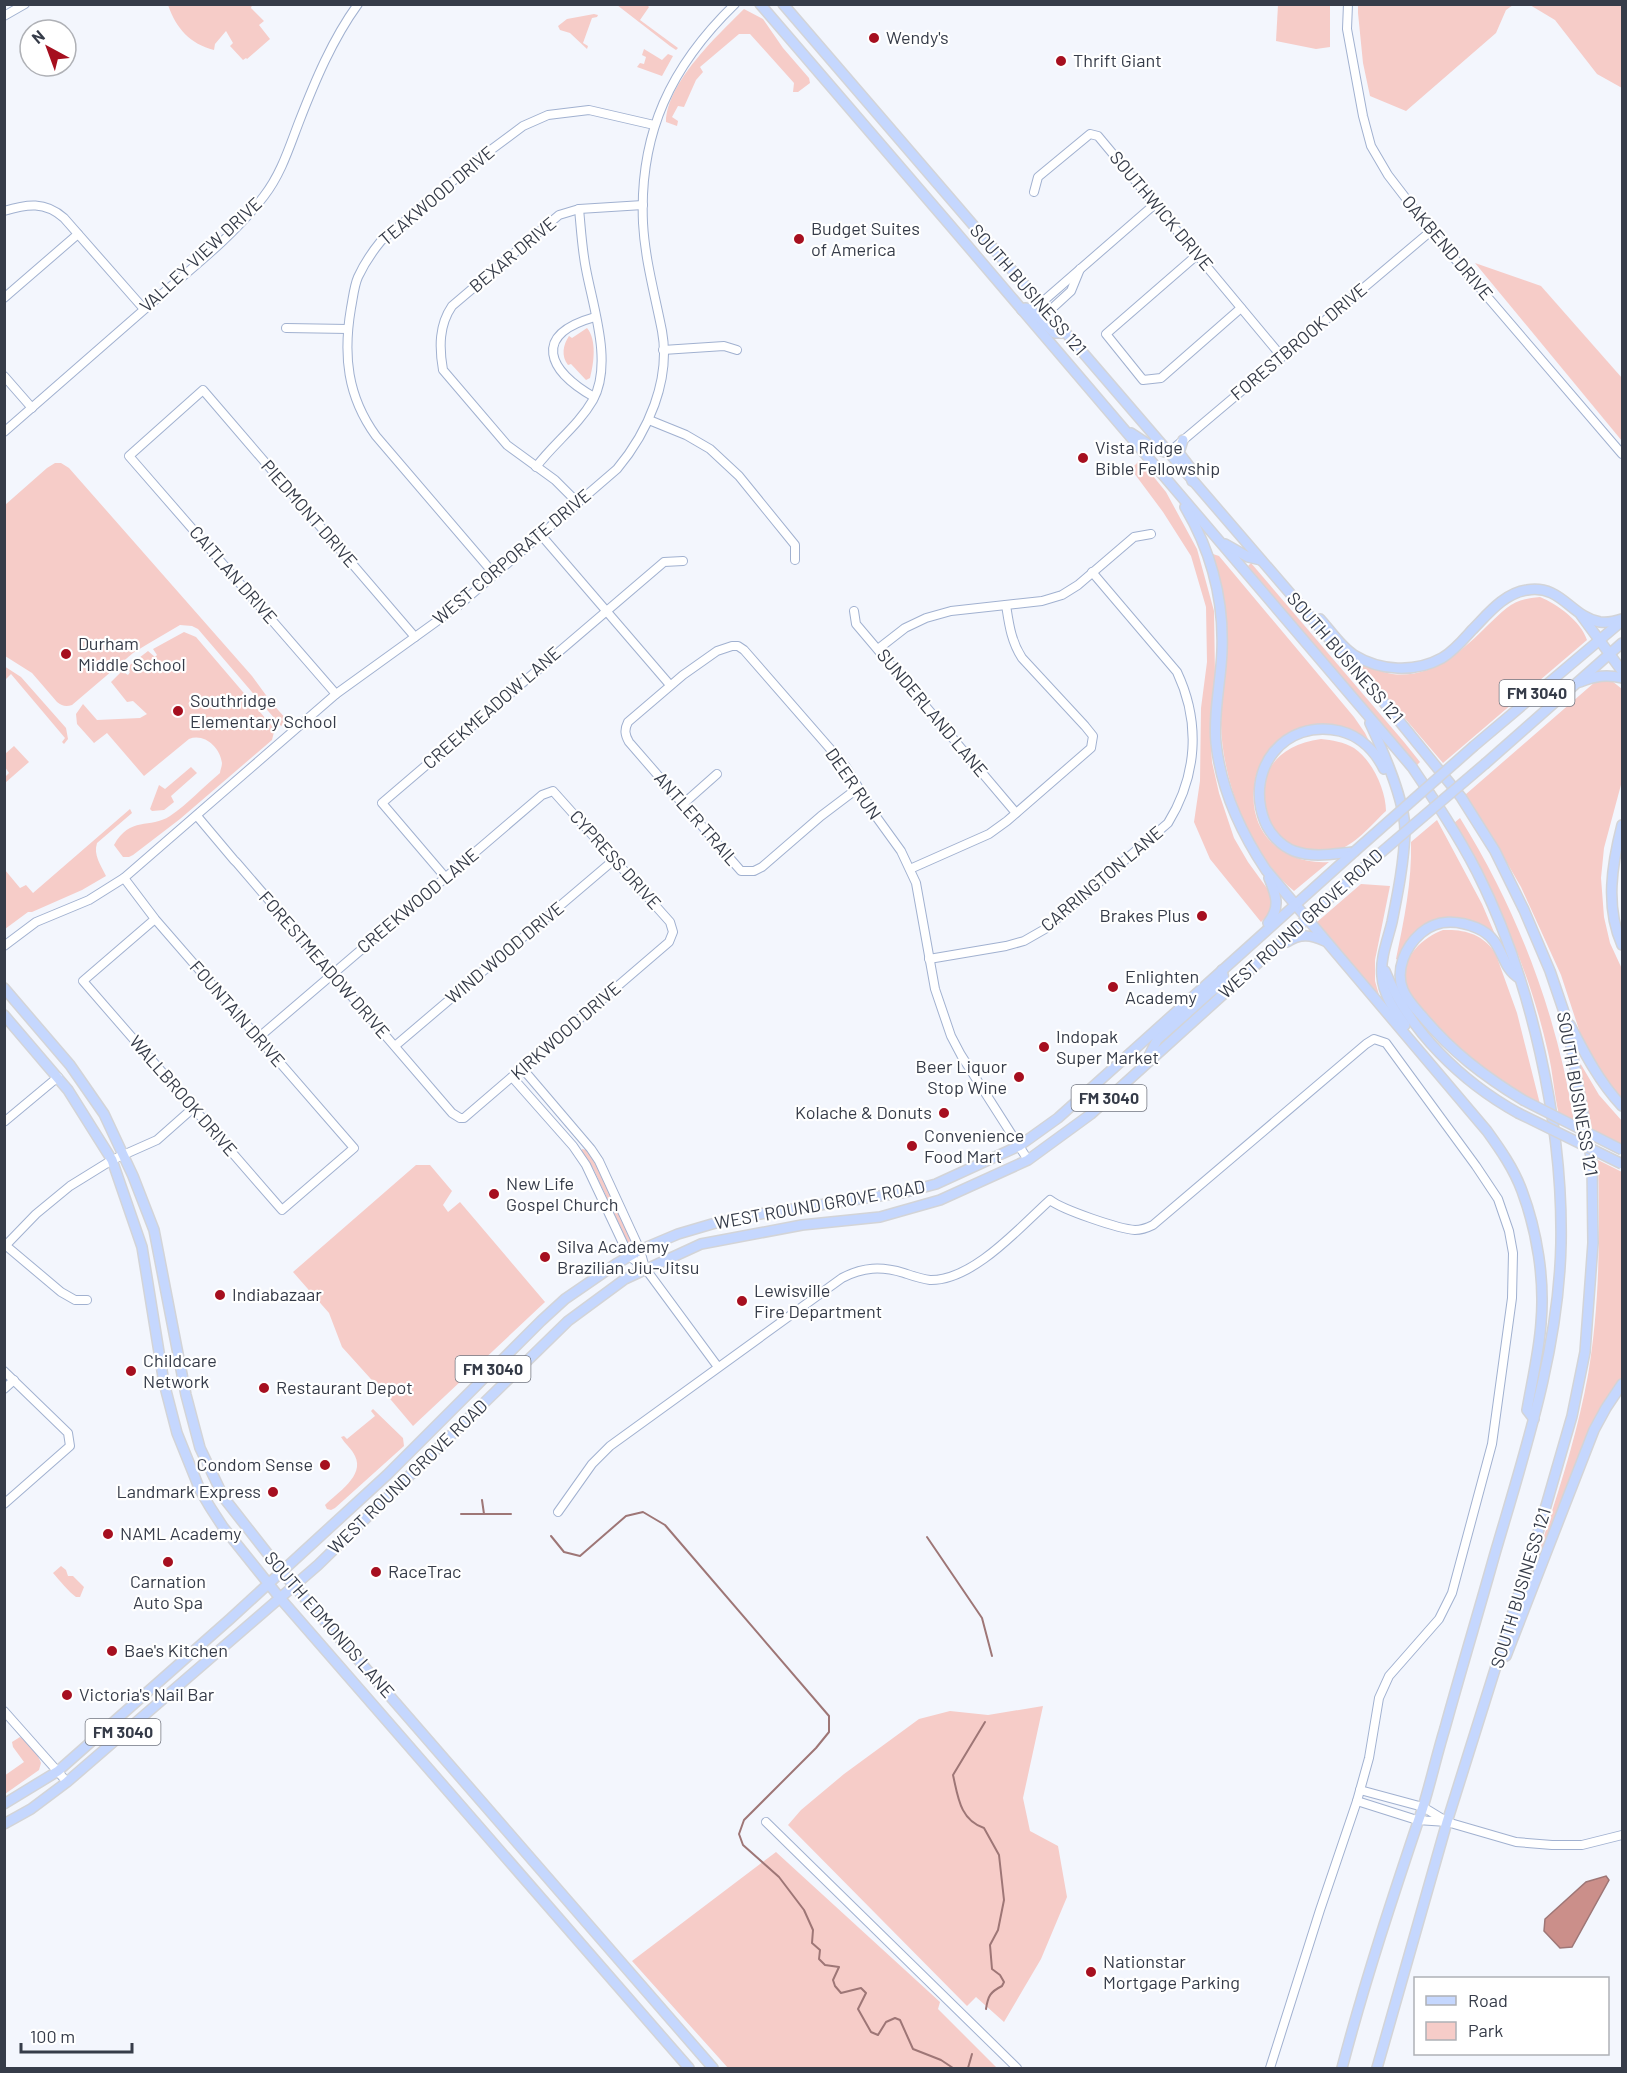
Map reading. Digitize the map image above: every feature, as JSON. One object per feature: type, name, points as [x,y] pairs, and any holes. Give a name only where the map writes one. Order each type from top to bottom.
[{"type":"main road","name":"SOUTH BUSINESS 121","points":[[760,4],[1412,767],[1457,836],[1491,901],[1520,978],[1541,1058],[1551,1110],[1559,1187],[1561,1242],[1552,1341],[1534,1419],[1422,1807],[1342,2068]]},
{"type":"main road","name":"SOUTH BUSINESS 121","points":[[783,4],[1387,706],[1461,796],[1507,873],[1550,970],[1566,1017],[1592,1163],[1593,1243],[1585,1352],[1572,1416],[1538,1534],[1447,1822],[1377,2068]]},
{"type":"main road","points":[[882,147],[896,135]]},
{"type":"main road","points":[[1022,310],[1031,309],[1054,333],[1065,333]]},
{"type":"main road","points":[[1124,429],[1154,448],[1168,453]]},
{"type":"main road","points":[[1183,440],[1179,453],[1192,470],[1192,481]]},
{"type":"main road","points":[[1169,482],[1203,540],[1210,560],[1222,620],[1222,653],[1215,727],[1217,750],[1227,797],[1233,813],[1266,870],[1487,1131],[1508,1162],[1522,1189],[1531,1220],[1540,1272],[1541,1322],[1527,1410],[1534,1419]]},
{"type":"main road","points":[[1221,542],[1248,557],[1260,558],[1299,596],[1353,655],[1381,667],[1412,668],[1443,657],[1456,648],[1501,602],[1527,590],[1543,590],[1559,595],[1578,611],[1600,622],[1623,620]]},
{"type":"main road","points":[[1578,611],[1623,671]]},
{"type":"main road","name":"FM 3040","points":[[1599,640],[1623,620]]},
{"type":"main road","name":"WEST ROUND GROVE ROAD","points":[[4,1804],[58,1771],[269,1584],[387,1475],[565,1299],[588,1282],[640,1250],[678,1234],[741,1216],[906,1192],[936,1184],[1019,1146],[1058,1118],[1295,904],[1474,746],[1599,640]]},
{"type":"main road","name":"FM 3040","points":[[1568,690],[1623,643]]},
{"type":"main road","points":[[1568,690],[1581,681],[1597,676],[1608,675],[1623,678]]},
{"type":"main road","name":"WEST ROUND GROVE ROAD","points":[[4,1824],[31,1809],[67,1782],[280,1598],[356,1528],[568,1321],[645,1268],[711,1241],[802,1226],[880,1217],[940,1200],[1028,1160],[1091,1114],[1363,868],[1568,690]]},
{"type":"main road","points":[[1365,712],[1381,748],[1400,803],[1405,831],[1400,885],[1382,963],[1382,977],[1386,995],[1411,1033],[1441,1068],[1444,1079]]},
{"type":"main road","points":[[1354,852],[1323,855],[1301,853],[1280,843],[1268,828],[1258,797],[1263,769],[1276,750],[1287,739],[1311,730],[1333,729],[1346,732],[1358,739],[1380,760],[1400,803]]},
{"type":"main road","points":[[1623,825],[1613,863],[1611,889],[1616,930],[1623,945]]},
{"type":"main road","points":[[1255,940],[1273,917],[1277,908],[1277,897],[1266,870]]},
{"type":"main road","points":[[1520,978],[1511,973],[1498,945],[1485,932],[1463,923],[1449,922],[1427,928],[1411,943],[1404,956],[1401,976],[1402,989],[1408,1001],[1438,1035],[1485,1077],[1523,1100],[1623,1150]]},
{"type":"main road","points":[[1268,954],[1295,937],[1304,935],[1328,942]]},
{"type":"main road","points":[[1382,963],[1401,1005],[1431,1043],[1479,1089],[1518,1113],[1623,1164]]},
{"type":"main road","points":[[1143,1067],[1157,1041],[1224,980],[1222,970]]},
{"type":"main road","name":"SOUTH EDMONDS LANE","points":[[4,988],[83,1083],[104,1114],[123,1154],[156,1238],[186,1395],[200,1448],[224,1498],[293,1585],[712,2068]]},
{"type":"main road","name":"SOUTH EDMONDS LANE","points":[[4,1016],[58,1077],[111,1160],[142,1247],[164,1383],[177,1432],[200,1490],[219,1521],[280,1598],[689,2068]]},
{"type":"main road","points":[[1566,1017],[1590,1062],[1613,1096],[1623,1106]]},
{"type":"main road","points":[[154,1316],[171,1314]]},
{"type":"main road","points":[[1481,1716],[1486,1710],[1594,1430],[1623,1384]]},
{"type":"main road","points":[[185,1454],[200,1448]]},
{"type":"main road","points":[[596,1960],[613,1952]]},
{"type":"street","points":[[4,16],[25,4]]},
{"type":"street","name":"VALLEY VIEW DRIVE","points":[[4,432],[232,230],[264,197],[285,159],[330,50],[358,4]]},
{"type":"street","name":"WEST CORPORATE DRIVE","points":[[4,946],[36,922],[89,900],[124,878],[336,694],[495,575],[617,469],[639,440],[649,420],[662,374],[662,333],[646,250],[643,205],[647,161],[654,125],[669,89],[687,59],[717,21],[735,4]]},
{"type":"street","name":"OAKBEND DRIVE","points":[[1348,4],[1349,38],[1363,116],[1371,146],[1398,189],[1431,231],[1623,454]]},
{"type":"street","name":"TEAKWOOD DRIVE","points":[[495,575],[376,436],[363,417],[351,385],[348,361],[348,329],[358,277],[381,241],[476,161],[523,126],[548,115],[580,110],[597,111],[654,125]]},
{"type":"street","name":"SOUTHWICK DRIVE","points":[[1034,192],[1038,177],[1090,134],[1098,136],[1282,357]]},
{"type":"street","points":[[1040,304],[1155,204]]},
{"type":"street","points":[[4,211],[27,205],[45,206],[60,214],[144,309]]},
{"type":"street","name":"BEXAR DRIVE","points":[[536,467],[507,445],[442,370],[440,354],[444,317],[452,306],[559,215],[579,209],[643,205]]},
{"type":"street","points":[[578,503],[555,480],[536,467],[552,446],[581,420],[594,397],[601,374],[601,345],[585,265],[579,209]]},
{"type":"street","name":"FORESTBROOK DRIVE","points":[[1168,453],[1431,231]]},
{"type":"street","points":[[4,298],[78,234]]},
{"type":"street","points":[[1197,255],[1106,334],[1143,380],[1161,378],[1241,308]]},
{"type":"street","points":[[1047,313],[1071,291],[1080,268]]},
{"type":"street","points":[[594,397],[575,386],[562,373],[555,364],[554,352],[556,340],[564,329],[579,321],[595,317]]},
{"type":"street","points":[[286,328],[348,329]]},
{"type":"street","points":[[663,350],[724,346],[737,350]]},
{"type":"street","points":[[4,376],[32,408]]},
{"type":"street","name":"CAITLAN DRIVE","points":[[203,390],[129,456],[336,694]]},
{"type":"street","name":"PIEDMONT DRIVE","points":[[203,390],[414,637]]},
{"type":"street","points":[[649,420],[686,435],[710,449],[739,476],[795,544],[795,560]]},
{"type":"street","points":[[878,649],[905,628],[926,618],[951,611],[1042,601],[1062,596],[1134,537],[1152,534]]},
{"type":"street","points":[[541,535],[670,685]]},
{"type":"street","name":"CREEKMEADOW LANE","points":[[446,878],[382,804],[664,562],[683,561]]},
{"type":"street","name":"CARRINGTON LANE","points":[[929,959],[1024,942],[1045,929],[1168,823],[1179,805],[1191,770],[1191,713],[1186,692],[1177,672],[1092,573]]},
{"type":"street","points":[[910,869],[989,834],[1091,748],[1093,736],[1016,649],[1011,638],[1006,605]]},
{"type":"street","name":"SUNDERLAND LANE","points":[[854,611],[856,624],[1016,813]]},
{"type":"street","name":"DEER RUN","points":[[670,685],[717,651],[725,647],[738,646],[846,766],[875,815],[895,841],[910,869],[922,907],[935,989],[951,1036],[960,1055],[1028,1160]]},
{"type":"street","name":"ANTLER TRAIL","points":[[670,685],[628,722],[625,732],[629,742],[741,871],[748,872],[762,867],[820,816],[858,788]]},
{"type":"street","points":[[682,805],[717,774]]},
{"type":"street","name":"CREEKWOOD LANE","points":[[258,1038],[542,795],[553,791]]},
{"type":"street","name":"CYPRESS DRIVE","points":[[553,791],[670,922],[673,932]]},
{"type":"street","name":"FORESTMEADOW DRIVE","points":[[196,816],[452,1113]]},
{"type":"street","name":"WIND WOOD DRIVE","points":[[395,1046],[615,859]]},
{"type":"street","name":"FOUNTAIN DRIVE","points":[[124,878],[155,919],[354,1148],[282,1210]]},
{"type":"street","name":"WALLBROOK DRIVE","points":[[155,919],[83,981],[282,1210]]},
{"type":"street","name":"KIRKWOOD DRIVE","points":[[452,1113],[464,1118],[669,942],[673,932]]},
{"type":"street","points":[[558,1512],[592,1464],[610,1446],[854,1271],[885,1268],[924,1279],[938,1280],[967,1270],[989,1255],[1050,1200],[1065,1208],[1125,1228],[1141,1230],[1154,1226],[1366,1044],[1374,1039],[1386,1042],[1498,1199],[1509,1231],[1514,1272],[1508,1332],[1492,1444],[1452,1593],[1439,1619],[1389,1676],[1383,1686],[1375,1709],[1369,1758],[1357,1801],[1270,2068]]},
{"type":"street","points":[[522,1068],[599,1161],[640,1250],[645,1268]]},
{"type":"street","points":[[4,1122],[58,1077]]},
{"type":"street","points":[[512,1077],[573,1146],[586,1165],[629,1256],[645,1268],[718,1367]]},
{"type":"street","points":[[87,1300],[75,1300],[62,1292],[5,1244],[70,1186],[111,1160],[157,1140],[192,1109]]},
{"type":"street","points":[[4,1371],[68,1433],[70,1446],[4,1504]]},
{"type":"street","points":[[4,1389],[14,1380]]},
{"type":"street","points":[[4,1711],[67,1782]]},
{"type":"street","points":[[1360,1790],[1422,1807],[1447,1822]]},
{"type":"street","points":[[1357,1801],[1417,1820],[1447,1822],[1516,1842],[1582,1845],[1623,1835]]},
{"type":"street","points":[[766,1822],[1017,2068]]},
{"type":"green space","points":[[1358,4],[1513,5],[1506,10],[1496,33],[1406,111],[1370,96],[1363,63]]},
{"type":"green space","points":[[168,5],[252,5],[251,8],[264,21],[259,25],[270,39],[243,60],[230,46],[233,43],[226,31],[215,44],[214,50],[191,39],[175,21]]},
{"type":"green space","points":[[617,5],[647,5],[649,7],[640,20],[678,48],[676,50],[670,46]]},
{"type":"green space","points":[[1278,5],[1330,5],[1330,47],[1316,49],[1276,41]]},
{"type":"green space","points":[[1530,5],[1622,5],[1622,88],[1597,74],[1555,20]]},
{"type":"green space","points":[[744,9],[763,19],[783,48],[809,78],[810,83],[798,92],[793,92],[794,83],[750,34],[739,34],[700,67],[703,72],[696,80],[684,107],[678,106],[672,117],[678,121],[677,126],[666,122],[675,91],[684,76],[708,46]]},
{"type":"green space","points":[[598,15],[592,18],[583,43],[588,46],[587,49],[570,33],[560,30],[558,26],[567,19]]},
{"type":"green space","points":[[644,49],[662,60],[668,54],[673,56],[662,76],[637,67],[640,63],[644,64],[646,57],[642,55]]},
{"type":"green space","points":[[1475,263],[1541,286],[1622,378],[1622,441]]},
{"type":"green space","points":[[587,328],[594,352],[590,378],[586,380],[571,364],[568,365],[564,358],[564,350],[569,336],[572,338]]},
{"type":"green space","points":[[1140,460],[1166,492],[1197,549],[1214,611],[1215,675],[1210,732],[1212,762],[1219,793],[1234,838],[1269,891],[1273,903],[1268,915],[1261,922],[1210,859],[1194,822],[1200,781],[1201,708],[1207,662],[1206,607],[1191,556],[1163,512],[1131,469]]},
{"type":"green space","points":[[55,463],[61,463],[69,468],[252,676],[287,720],[281,726],[198,629],[192,626],[180,625],[133,653],[68,706],[57,702],[32,673],[5,656],[5,505]]},
{"type":"green space","points":[[1210,553],[1219,556],[1354,717],[1382,767],[1372,754],[1351,737],[1307,730],[1276,748],[1264,759],[1255,780],[1254,805],[1257,820],[1264,833],[1273,844],[1298,858],[1313,862],[1329,862],[1294,891],[1278,876],[1252,838],[1241,815],[1227,769],[1221,724],[1227,629],[1221,590]]},
{"type":"green space","points":[[1251,563],[1404,742],[1420,762],[1416,766],[1248,566]]},
{"type":"green space","points":[[1540,597],[1568,614],[1580,626],[1587,640],[1443,763],[1356,661],[1392,674],[1407,674],[1433,668],[1457,653],[1511,605]]},
{"type":"green space","points":[[184,632],[196,637],[272,726],[274,732],[272,740],[180,819],[133,855],[123,857],[114,845],[120,836],[133,827],[163,820],[177,811],[220,773],[221,757],[215,747],[206,740],[189,739],[144,776],[107,733],[94,743],[77,724],[76,714],[83,704],[97,720],[140,718],[147,714],[133,701],[127,702],[111,682],[122,671],[128,675],[130,672],[126,668],[148,651],[155,657],[157,655],[153,649]]},
{"type":"green space","points":[[4,666],[21,677],[66,728],[68,739],[64,744],[62,742],[65,738],[11,674],[6,679]]},
{"type":"green space","points":[[1612,681],[1622,689],[1622,781],[1604,848],[1601,878],[1604,917],[1610,943],[1622,969],[1622,1102],[1611,1089],[1584,1045],[1561,975],[1521,887],[1465,795],[1595,682]]},
{"type":"green space","points":[[1321,739],[1350,746],[1361,753],[1381,785],[1386,811],[1359,838],[1346,846],[1313,853],[1290,845],[1274,829],[1265,809],[1264,786],[1272,765],[1291,748]]},
{"type":"green space","points":[[14,746],[29,762],[5,783],[5,777],[9,773],[5,767],[5,754]]},
{"type":"green space","points":[[191,767],[197,773],[171,796],[174,802],[164,810],[152,811],[150,809],[159,785],[165,789]]},
{"type":"green space","points":[[130,809],[132,813],[97,843],[97,856],[106,876],[82,890],[28,912],[5,929],[5,870],[20,888],[26,885],[33,893]]},
{"type":"green space","points":[[1460,818],[1500,890],[1532,964],[1557,1042],[1574,1122],[1559,1115],[1548,1052],[1531,992],[1497,905],[1454,823]]},
{"type":"green space","points":[[1437,820],[1482,904],[1497,939],[1473,922],[1419,930],[1408,940],[1398,960],[1396,959],[1409,886],[1411,842]]},
{"type":"green space","points":[[1361,884],[1390,886],[1375,960],[1375,981],[1381,1002],[1317,922]]},
{"type":"green space","points":[[1443,930],[1459,930],[1472,934],[1479,937],[1495,952],[1517,1013],[1541,1108],[1489,1078],[1431,1022],[1406,991],[1404,980],[1407,961],[1426,939]]},
{"type":"green space","points":[[1576,1056],[1599,1095],[1622,1121],[1622,1147],[1592,1131]]},
{"type":"green space","points":[[582,1149],[587,1150],[600,1172],[631,1240],[628,1243],[593,1168],[581,1151]]},
{"type":"green space","points":[[1598,1160],[1622,1172],[1622,1380],[1601,1413],[1536,1574],[1532,1573],[1571,1450],[1588,1375],[1595,1321],[1598,1267]]},
{"type":"green space","points":[[416,1165],[430,1165],[452,1191],[443,1205],[448,1212],[460,1202],[545,1302],[413,1426],[386,1394],[391,1388],[384,1383],[379,1388],[342,1347],[329,1313],[293,1272]]},
{"type":"green space","points":[[373,1409],[403,1438],[404,1446],[335,1508],[327,1509],[325,1505],[348,1484],[356,1470],[355,1456],[341,1437],[344,1436],[347,1439],[375,1416],[371,1411]]},
{"type":"green space","points":[[61,1566],[66,1570],[68,1576],[73,1576],[84,1587],[80,1597],[73,1595],[53,1573]]},
{"type":"green space","points":[[1043,1706],[1023,1798],[1030,1831],[1058,1846],[1067,1897],[1041,1959],[1004,2022],[976,1997],[967,2006],[788,1825],[801,1810],[844,1774],[919,1719],[950,1711],[988,1715]]},
{"type":"green space","points":[[20,1737],[33,1748],[41,1763],[39,1770],[5,1794],[4,1776],[24,1762],[12,1742]]},
{"type":"green space","points":[[776,1852],[940,2002],[938,2009],[997,2068],[728,2068],[632,1961]]},
{"type":"shaded area","points":[[1606,1876],[1609,1880],[1572,1947],[1560,1948],[1544,1931],[1545,1919],[1586,1882]]},
{"type":"waterway","points":[[482,1500],[484,1514]]},
{"type":"waterway","points":[[551,1536],[564,1552],[580,1556],[626,1516],[643,1512],[665,1525],[829,1716],[829,1732],[744,1820],[739,1834],[743,1845],[779,1877],[804,1910],[813,1930],[812,1943],[820,1950],[819,1959],[825,1965],[839,1967],[833,1980],[835,1986],[841,1993],[861,1988],[866,1993],[858,2009],[871,2032],[878,2035],[886,2022],[895,2018],[900,2020],[913,2049],[941,2060],[953,2068]]},
{"type":"waterway","points":[[461,1514],[511,1514]]},
{"type":"waterway","points":[[927,1537],[982,1618],[992,1656]]},
{"type":"waterway","points":[[985,1722],[953,1775],[965,1814],[984,1828],[999,1855],[1004,1900],[998,1930],[990,1945],[992,1969],[1000,1975],[1004,1982],[990,1995],[986,2009]]},
{"type":"waterway","points":[[968,2068],[972,2054]]},
{"type":"place","name":"Wendy's","points":[[874,38]]},
{"type":"place","name":"Thrift Giant","points":[[1061,61]]},
{"type":"place","name":"Budget Suites of America","points":[[799,239]]},
{"type":"place","name":"Vista Ridge Bible Fellowship","points":[[1083,458]]},
{"type":"place","name":"Durham Middle School","points":[[66,654]]},
{"type":"place","name":"Southridge Elementary School","points":[[178,711]]},
{"type":"place","name":"Brakes Plus","points":[[1202,916]]},
{"type":"place","name":"Enlighten Academy","points":[[1113,987]]},
{"type":"place","name":"Indopak Super Market","points":[[1044,1047]]},
{"type":"place","name":"Beer Liquor Stop Wine","points":[[1019,1077]]},
{"type":"place","name":"Kolache & Donuts","points":[[944,1113]]},
{"type":"place","name":"Convenience Food Mart","points":[[912,1146]]},
{"type":"place","name":"New Life Gospel Church","points":[[494,1194]]},
{"type":"place","name":"Silva Academy Brazilian Jiu-Jitsu","points":[[545,1257]]},
{"type":"place","name":"Indiabazaar","points":[[220,1295]]},
{"type":"place","name":"Lewisville Fire Department","points":[[742,1301]]},
{"type":"place","name":"Childcare Network","points":[[131,1371]]},
{"type":"place","name":"Restaurant Depot","points":[[264,1388]]},
{"type":"place","name":"Condom Sense","points":[[325,1465]]},
{"type":"place","name":"Landmark Express","points":[[273,1492]]},
{"type":"place","name":"NAML Academy","points":[[108,1534]]},
{"type":"place","name":"Carnation Auto Spa","points":[[168,1562]]},
{"type":"place","name":"RaceTrac","points":[[376,1572]]},
{"type":"place","name":"Bae's Kitchen","points":[[112,1651]]},
{"type":"place","name":"Victoria's Nail Bar","points":[[67,1695]]},
{"type":"place","name":"Nationstar Mortgage Parking","points":[[1091,1972]]}]
